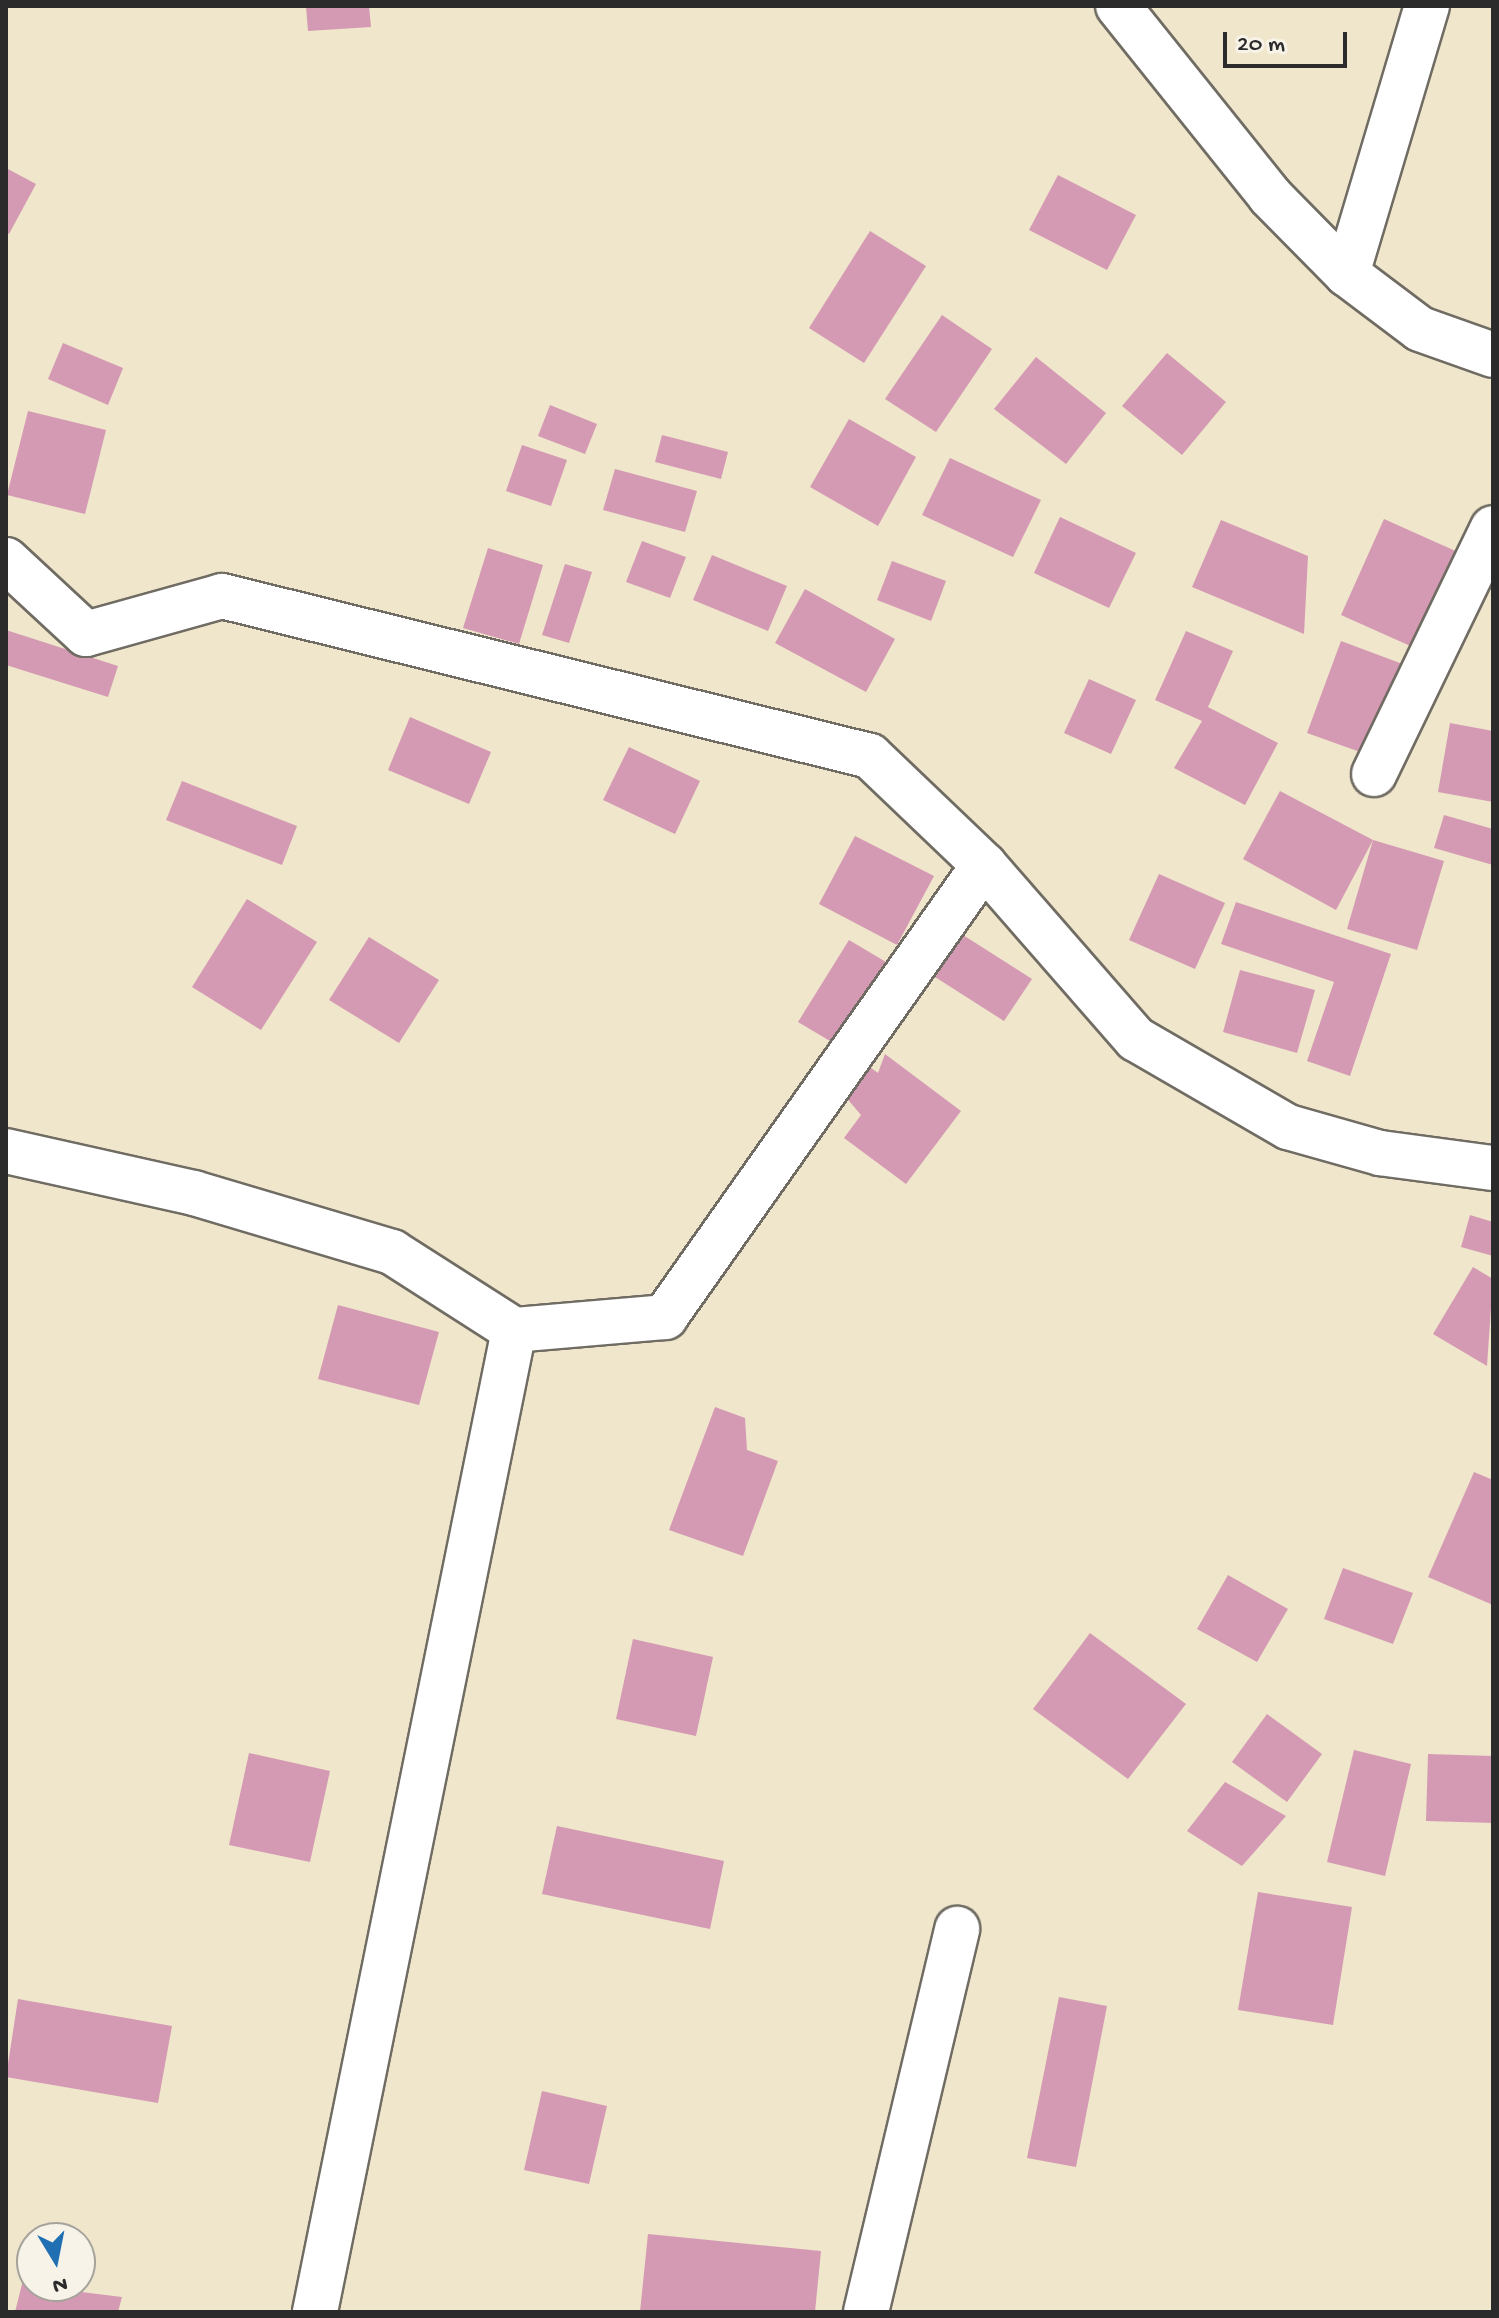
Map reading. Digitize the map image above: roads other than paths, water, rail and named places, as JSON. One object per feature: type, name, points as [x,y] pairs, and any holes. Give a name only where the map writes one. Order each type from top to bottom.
[{"type":"street","points":[[1118,6],[1270,196],[1347,274],[1420,329],[1493,355]]},
{"type":"street","points":[[1347,274],[1427,6]]},
{"type":"street","points":[[1374,774],[1493,528]]},
{"type":"street","points":[[6,560],[86,634],[222,596],[870,756],[984,865],[1136,1039],[1288,1127],[1380,1153],[1493,1168]]},
{"type":"street","points":[[6,1151],[194,1193],[392,1252],[514,1330],[665,1317],[984,865]]},
{"type":"street","points":[[315,2312],[514,1330]]},
{"type":"street","points":[[866,2312],[957,1929]]}]
